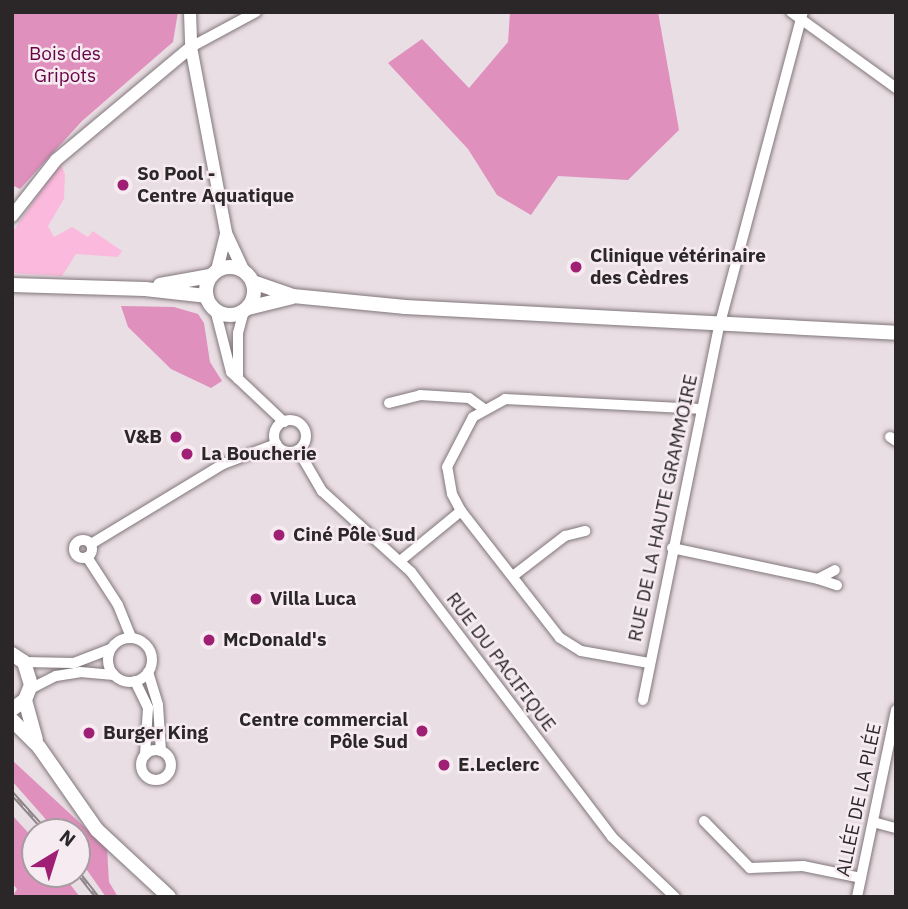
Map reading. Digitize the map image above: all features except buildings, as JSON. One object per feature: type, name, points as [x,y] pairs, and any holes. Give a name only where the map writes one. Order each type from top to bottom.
[{"type":"main road","points":[[145,289],[214,273],[230,266],[243,270],[253,282],[293,296],[896,333]]},
{"type":"main road","points":[[206,296],[214,273]]},
{"type":"main road","points":[[246,309],[254,296],[253,282]]},
{"type":"main road","points":[[12,285],[145,289],[206,296],[215,309],[226,315],[293,296]]},
{"type":"main road","points":[[18,658],[39,747]]},
{"type":"main road","points":[[12,709],[27,694]]},
{"type":"main road","points":[[12,720],[39,747],[97,830],[169,897]]},
{"type":"street","points":[[190,12],[191,47],[226,233],[243,270]]},
{"type":"street","points":[[12,216],[56,160],[191,47],[256,12]]},
{"type":"street","points":[[799,14],[896,88]]},
{"type":"street","name":"RUE DE LA HAUTE GRAMMOIRE","points":[[643,700],[700,409],[799,14]]},
{"type":"street","points":[[214,273],[226,233]]},
{"type":"street","points":[[215,309],[227,365],[238,379],[284,422],[297,422],[305,430],[306,440],[298,450],[286,452],[276,444],[275,432],[284,422]]},
{"type":"street","points":[[238,379],[238,343],[246,309]]},
{"type":"street","points":[[389,403],[419,395],[469,398],[483,408]]},
{"type":"street","points":[[649,663],[573,647],[559,638],[461,511],[452,494],[447,467],[467,428],[483,408],[505,399],[700,409]]},
{"type":"street","points":[[135,681],[148,708],[142,772],[160,780],[171,767],[161,751],[158,705],[148,672],[150,652],[131,638],[118,605],[87,557],[78,556],[75,546],[81,540],[91,544],[223,464],[276,444]]},
{"type":"street","name":"RUE DU PACIFIQUE","points":[[298,450],[322,491],[400,561],[612,837],[675,897]]},
{"type":"street","points":[[400,561],[461,511]]},
{"type":"street","points":[[513,576],[565,536],[586,531]]},
{"type":"street","points":[[671,548],[836,585]]},
{"type":"street","points":[[818,579],[835,570]]},
{"type":"street","points":[[18,658],[74,663],[131,638]]},
{"type":"street","points":[[110,649],[108,665],[114,676]]},
{"type":"street","points":[[27,694],[56,676],[80,672],[135,681],[148,672]]},
{"type":"street","name":"ALLÉE DE LA PLÉE","points":[[857,897],[896,710]]},
{"type":"street","points":[[145,755],[161,751]]},
{"type":"street","points":[[704,821],[750,868],[803,866],[861,878]]},
{"type":"street","points":[[873,822],[896,828]]},
{"type":"shaded area","points":[[60,163],[65,174],[64,199],[48,226],[54,237],[72,227],[88,237],[93,231],[122,251],[118,257],[76,254],[62,276],[12,273],[12,233]]},
{"type":"green space","name":"Bois des Gripots","points":[[12,12],[178,12],[173,42],[82,121],[20,189],[12,185]]},
{"type":"green space","points":[[510,12],[658,12],[679,130],[628,180],[558,176],[531,215],[497,195],[468,149],[388,63],[422,39],[469,88],[508,42]]},
{"type":"green space","points":[[121,306],[174,307],[198,314],[204,323],[210,362],[222,381],[211,388],[171,369],[128,327]]},
{"type":"green space","points":[[12,760],[75,818],[45,818],[12,781]]},
{"type":"green space","points":[[12,815],[21,825],[21,888],[73,888],[80,897],[12,897],[17,889],[12,883]]},
{"type":"green space","points":[[91,833],[107,848],[109,882],[118,897],[106,897],[91,876]]},
{"type":"railway","points":[[12,793],[34,818]]},
{"type":"railway","points":[[90,888],[97,897]]},
{"type":"place","name":"So Pool - Centre Aquatique","points":[[123,185]]},
{"type":"place","name":"Clinique vétérinaire des Cèdres","points":[[576,267]]},
{"type":"place","name":"V&B","points":[[176,437]]},
{"type":"place","name":"La Boucherie","points":[[187,454]]},
{"type":"place","name":"Ciné Pôle Sud","points":[[279,535]]},
{"type":"place","name":"Villa Luca","points":[[256,599]]},
{"type":"place","name":"McDonald's","points":[[209,640]]},
{"type":"place","name":"Centre commercial Pôle Sud","points":[[422,731]]},
{"type":"place","name":"Burger King","points":[[89,733]]},
{"type":"place","name":"E.Leclerc","points":[[444,765]]}]
